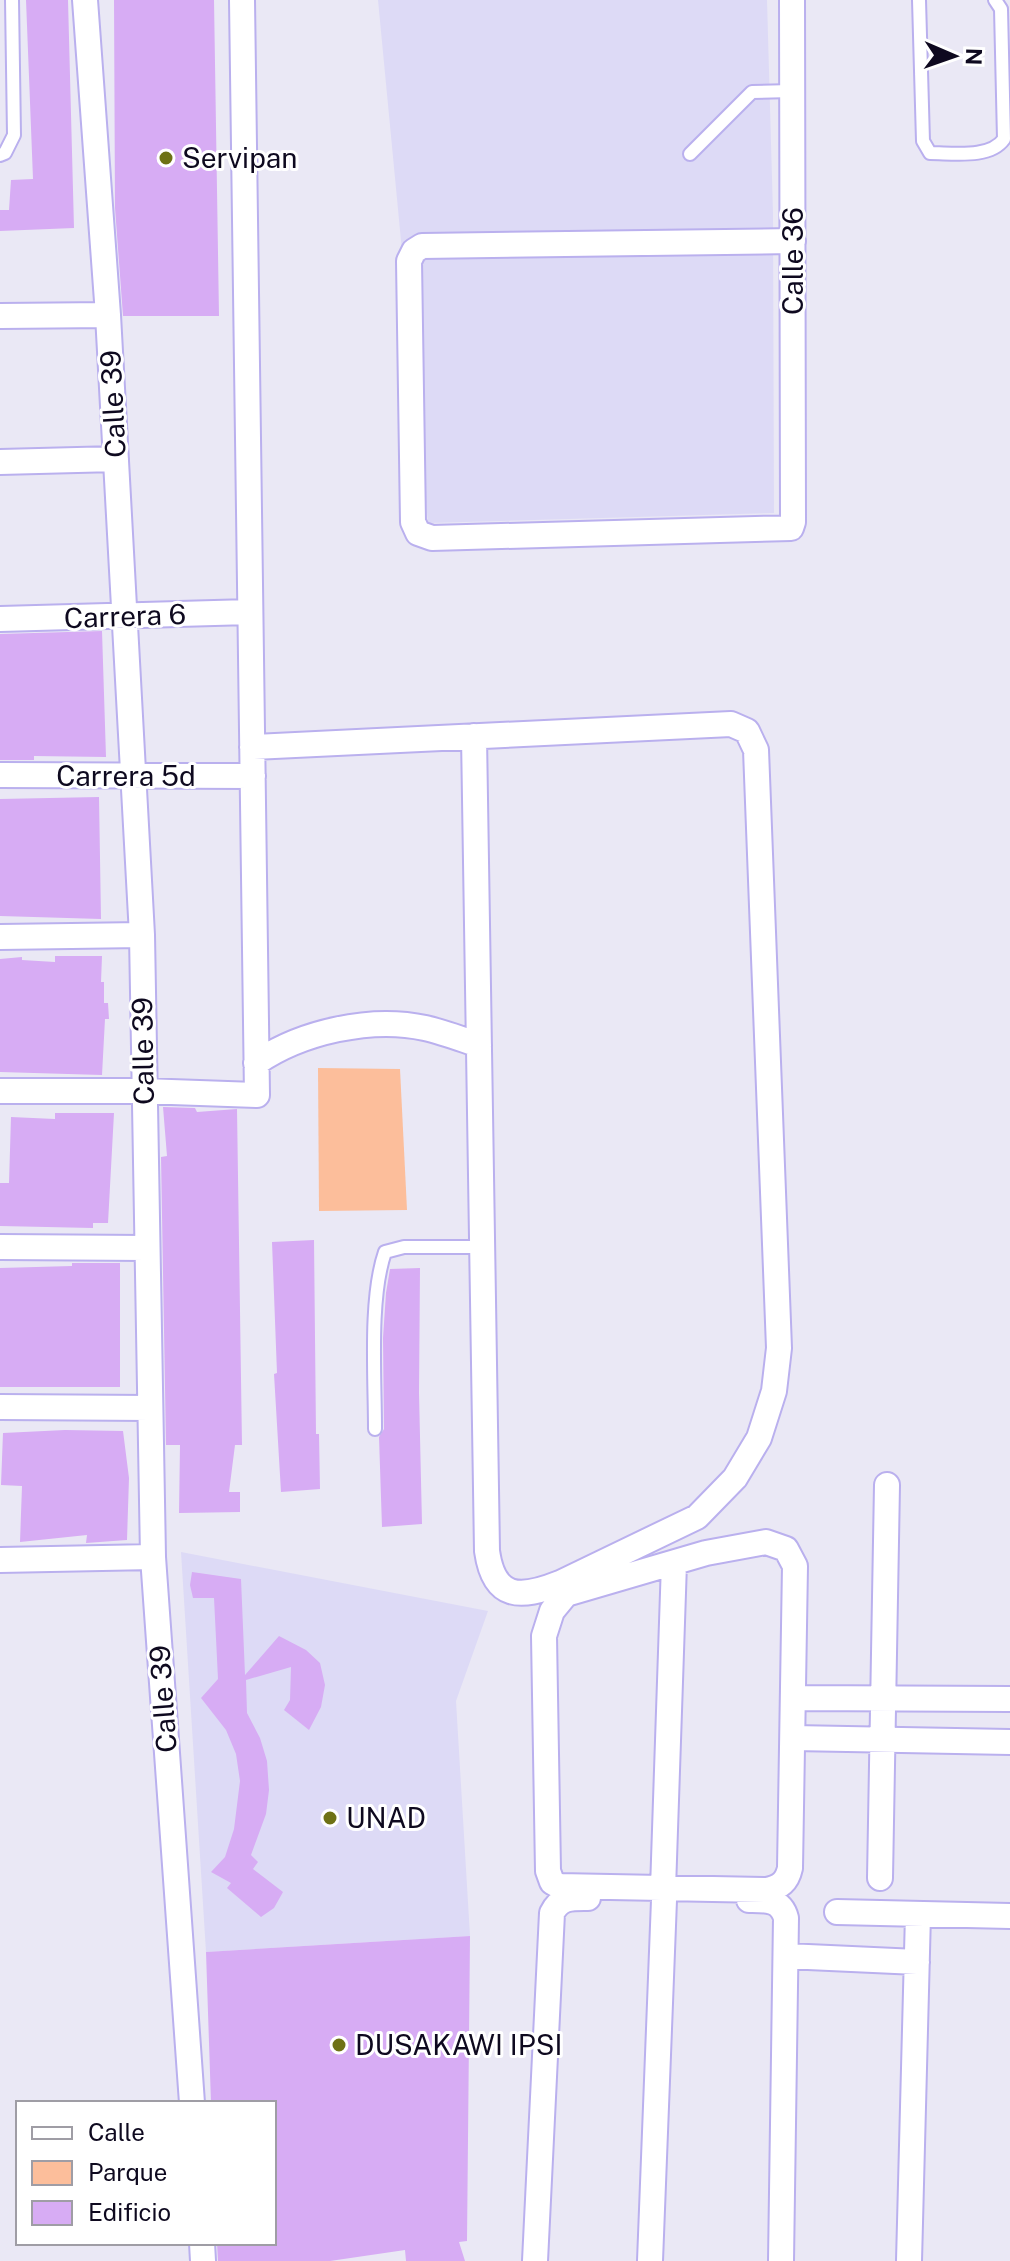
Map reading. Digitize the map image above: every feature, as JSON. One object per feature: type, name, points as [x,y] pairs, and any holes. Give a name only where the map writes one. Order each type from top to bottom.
[{"type":"street","name":"Calle 39","points":[[85,0],[108,315],[142,935],[153,1557],[192,2101]]},
{"type":"street","points":[[0,1091],[257,1095],[242,0]]},
{"type":"street","name":"Calle 36","points":[[792,0],[793,241],[793,522],[791,528],[432,538],[418,533],[413,522],[409,261],[414,251],[422,246],[793,241]]},
{"type":"street","points":[[0,316],[108,315]]},
{"type":"street","points":[[0,462],[116,459]]},
{"type":"street","name":"Carrera 6","points":[[0,619],[250,612]]},
{"type":"street","points":[[252,747],[474,736],[731,724],[747,731],[756,750],[779,1348],[774,1391],[759,1438],[735,1478],[697,1517],[560,1583],[540,1591],[518,1594],[510,1593],[499,1585],[490,1569],[487,1551],[474,736]]},
{"type":"street","name":"Carrera 5d","points":[[0,775],[253,776]]},
{"type":"street","points":[[0,937],[142,935]]},
{"type":"street","points":[[256,1063],[308,1036],[365,1024],[423,1027],[479,1045]]},
{"type":"street","points":[[0,1247],[146,1248]]},
{"type":"street","points":[[0,1407],[150,1408]]},
{"type":"street","points":[[880,1878],[887,1485]]},
{"type":"street","points":[[535,2261],[552,1913],[557,1903],[565,1899],[664,1894],[767,1890],[781,1885],[788,1877],[795,1566],[786,1549],[766,1542],[706,1553],[566,1594],[552,1611],[544,1636],[548,1871],[552,1882],[569,1888],[664,1894],[761,1900],[779,1904],[786,1918],[781,2261]]},
{"type":"street","points":[[0,1560],[153,1557]]},
{"type":"street","points":[[650,2261],[674,1563]]},
{"type":"street","points":[[793,1698],[1010,1699]]},
{"type":"street","points":[[793,1738],[1010,1742]]},
{"type":"street","points":[[837,1912],[1010,1916]]},
{"type":"street","points":[[909,2261],[918,1914]]},
{"type":"street","points":[[786,1956],[917,1962]]},
{"type":"lane","points":[[0,155],[5,153],[14,135],[12,0]]},
{"type":"lane","points":[[919,0],[923,141],[930,153],[987,151],[998,148],[1004,139],[1001,9],[995,0]]},
{"type":"lane","points":[[690,154],[752,92],[792,91]]},
{"type":"lane","points":[[375,1429],[376,1295],[385,1252],[404,1247],[483,1247]]},
{"type":"shaded area","points":[[378,0],[767,0],[773,214],[774,513],[428,523]]},
{"type":"shaded area","name":"UNAD","points":[[181,1552],[488,1611],[456,1701],[470,1936],[206,1952]]},
{"type":"green space","points":[[318,1068],[400,1069],[407,1210],[319,1211]]},
{"type":"building","points":[[26,0],[68,0],[74,228],[0,231],[0,210],[9,210],[11,180],[33,179]]},
{"type":"building","name":"Servipan","points":[[114,0],[214,0],[219,316],[123,316],[115,208]]},
{"type":"building","points":[[102,631],[106,757],[34,756],[34,760],[0,760],[0,634]]},
{"type":"building","points":[[99,797],[101,919],[0,916],[0,799]]},
{"type":"building","points":[[55,956],[102,956],[101,982],[104,982],[104,1003],[108,1003],[109,1019],[105,1019],[102,1075],[0,1072],[0,959],[22,957],[22,960],[55,962]]},
{"type":"building","points":[[163,1107],[195,1108],[197,1112],[237,1109],[242,1445],[235,1445],[229,1492],[240,1492],[240,1512],[179,1513],[180,1445],[166,1445],[161,1157],[167,1156]]},
{"type":"building","points":[[55,1113],[114,1113],[108,1223],[93,1223],[93,1228],[0,1226],[0,1183],[9,1183],[11,1117],[55,1119]]},
{"type":"building","points":[[314,1240],[316,1434],[319,1434],[320,1489],[281,1492],[274,1374],[277,1373],[272,1242]]},
{"type":"building","points":[[72,1263],[120,1263],[120,1387],[0,1387],[0,1268],[72,1266]]},
{"type":"building","points":[[420,1268],[422,1524],[382,1527],[379,1437],[384,1429],[386,1293],[390,1269]]},
{"type":"building","points":[[123,1431],[129,1478],[127,1540],[86,1543],[87,1535],[20,1542],[22,1486],[1,1485],[3,1433]]},
{"type":"building","points":[[192,1572],[241,1579],[245,1675],[279,1636],[306,1650],[320,1663],[325,1685],[321,1707],[309,1730],[284,1710],[290,1700],[291,1667],[246,1680],[247,1713],[267,1761],[269,1790],[266,1814],[251,1855],[258,1862],[253,1869],[283,1892],[274,1908],[261,1917],[227,1888],[231,1883],[211,1872],[225,1857],[234,1829],[240,1781],[236,1754],[226,1730],[201,1698],[218,1679],[214,1598],[193,1598],[190,1585]]},
{"type":"building","name":"DUSAKAWI IPSI","points":[[470,1936],[467,2241],[459,2242],[465,2261],[406,2261],[405,2250],[330,2261],[218,2261],[217,2245],[276,2245],[276,2101],[211,2101],[206,1952]]},
{"type":"place","name":"Servipan","points":[[166,158]]},
{"type":"place","name":"UNAD","points":[[330,1818]]},
{"type":"place","name":"DUSAKAWI IPSI","points":[[339,2045]]}]
